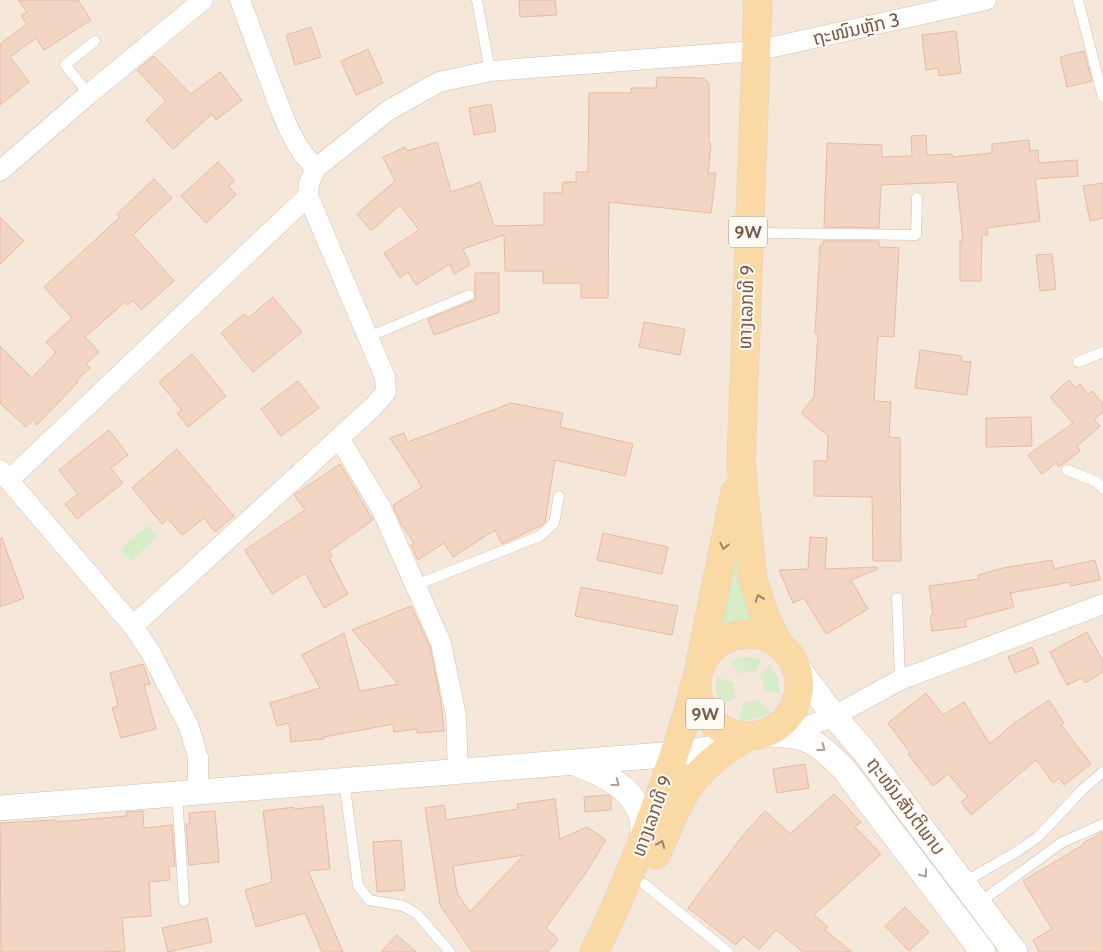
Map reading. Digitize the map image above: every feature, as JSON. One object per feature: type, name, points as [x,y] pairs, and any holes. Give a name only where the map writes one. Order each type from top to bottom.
[{"type":"main road","name":"ທາງເລກທີ 9","points":[[594,952],[644,884],[677,806],[691,784],[708,766],[747,739],[768,732],[783,722],[798,698],[799,679],[765,618],[752,580],[741,464],[758,0]]},
{"type":"main road","name":"ທາງເລກທີ 9","points":[[611,952],[642,843],[690,708],[741,464]]},
{"type":"main road","name":"ທາງເລກທີ 9","points":[[747,739],[731,733],[708,718],[697,693],[698,670],[710,650],[717,643],[734,635],[752,633],[761,635],[786,653]]},
{"type":"street","points":[[0,171],[202,0]]},
{"type":"street","points":[[133,626],[373,407],[386,392],[385,377],[308,196],[309,183],[316,168],[309,162],[281,112],[240,0]]},
{"type":"street","name":"ຖະໜົນຫຼັກ 3","points":[[316,168],[390,110],[439,82],[490,71],[755,51],[986,0]]},
{"type":"street","points":[[188,793],[198,757],[189,727],[150,653],[133,626],[4,475],[308,196]]},
{"type":"street","points":[[338,438],[382,508],[441,643],[456,716],[458,771]]},
{"type":"street","points":[[789,734],[834,716],[900,680],[1103,604]]},
{"type":"street","name":"ຖະໜົນສັນຕິພາບ","points":[[786,653],[834,716],[864,751],[1015,952]]},
{"type":"street","name":"ຖະໜົນສັນຕິພາບ","points":[[0,808],[675,754],[747,739],[789,734],[805,738],[823,748],[844,768],[982,952]]},
{"type":"street","points":[[572,762],[602,774],[632,797],[643,822],[642,843]]},
{"type":"lane","points":[[477,0],[490,71]]},
{"type":"lane","points":[[1078,0],[1103,98]]},
{"type":"lane","points":[[89,94],[66,65],[95,41]]},
{"type":"lane","points":[[748,233],[916,235],[917,198]]},
{"type":"lane","points":[[368,337],[469,295]]},
{"type":"lane","points":[[1078,362],[1103,352]]},
{"type":"lane","points":[[1067,470],[1098,482],[1103,489]]},
{"type":"lane","points":[[416,585],[540,536],[554,523],[559,496]]},
{"type":"lane","points":[[897,598],[900,680]]},
{"type":"lane","points":[[964,882],[1018,851],[1039,836],[1082,790],[1103,772]]},
{"type":"lane","points":[[344,780],[358,886],[369,900],[403,906],[417,914],[450,952]]},
{"type":"lane","points":[[184,901],[188,793]]},
{"type":"lane","points":[[979,903],[1061,843],[1103,824]]},
{"type":"lane","points":[[644,884],[728,952]]},
{"type":"shaded area","points":[[0,0],[1103,0],[1103,952],[0,952]]},
{"type":"green space","points":[[147,525],[158,536],[131,561],[120,550]]},
{"type":"green space","points":[[734,541],[757,627],[742,626],[720,632]]},
{"type":"green space","points":[[741,657],[762,659],[755,673],[749,671],[740,674],[731,661]]},
{"type":"green space","points":[[770,665],[778,679],[780,694],[764,690],[764,685],[759,676]]},
{"type":"green space","points":[[717,677],[734,683],[736,696],[721,708],[716,693]]},
{"type":"green space","points":[[758,699],[770,713],[755,719],[739,720],[744,702]]},
{"type":"building","points":[[18,0],[78,0],[91,20],[44,50],[36,38],[10,57],[29,82],[0,105],[0,44],[27,24],[21,16],[27,12]]},
{"type":"building","points":[[519,0],[555,0],[557,15],[520,17]]},
{"type":"building","points":[[311,27],[321,57],[295,65],[286,35]]},
{"type":"building","points":[[956,31],[961,73],[939,76],[938,68],[926,70],[922,35]]},
{"type":"building","points":[[368,49],[383,83],[356,95],[341,61]]},
{"type":"building","points":[[1084,51],[1092,81],[1067,87],[1060,57]]},
{"type":"building","points":[[154,56],[191,94],[220,72],[242,100],[216,120],[212,114],[173,149],[146,120],[166,101],[137,70]]},
{"type":"building","points":[[657,77],[703,78],[709,83],[709,143],[711,143],[708,173],[716,173],[711,213],[609,202],[608,298],[581,298],[581,283],[543,283],[543,271],[505,271],[504,235],[463,249],[470,265],[454,274],[450,264],[416,285],[408,272],[400,278],[384,253],[419,230],[400,205],[371,231],[357,214],[395,181],[383,157],[405,147],[407,151],[437,142],[451,192],[480,182],[494,226],[544,225],[544,193],[562,193],[563,182],[576,182],[576,172],[588,172],[589,93],[631,93],[631,88],[656,88]]},
{"type":"building","points":[[491,104],[496,131],[474,135],[469,108]]},
{"type":"building","points":[[926,135],[927,155],[952,154],[953,157],[992,153],[992,144],[1029,140],[1030,151],[1038,150],[1039,163],[1077,160],[1078,176],[1035,179],[1040,221],[987,228],[988,235],[982,235],[981,281],[960,281],[960,241],[963,241],[957,182],[881,185],[879,228],[824,227],[827,143],[882,145],[882,157],[912,156],[911,136]]},
{"type":"building","points":[[218,162],[235,181],[228,186],[236,195],[206,223],[181,196]]},
{"type":"building","points":[[154,179],[172,198],[133,235],[174,281],[141,310],[133,300],[128,305],[125,302],[85,337],[99,352],[86,364],[90,368],[37,425],[33,420],[26,427],[0,403],[0,346],[32,378],[56,352],[46,342],[72,318],[44,287],[120,217],[117,214]]},
{"type":"building","points":[[1103,183],[1103,218],[1090,221],[1083,186]]},
{"type":"building","points":[[0,217],[24,241],[0,264]]},
{"type":"building","points":[[823,241],[879,241],[879,247],[899,248],[894,337],[878,336],[874,401],[891,402],[889,437],[900,438],[901,561],[873,561],[872,497],[814,496],[814,461],[827,461],[828,436],[801,413],[814,397],[818,333],[815,333],[820,245],[823,245]]},
{"type":"building","points":[[1052,254],[1056,289],[1040,291],[1036,255]]},
{"type":"building","points":[[475,273],[499,273],[499,312],[434,335],[428,319],[475,300]]},
{"type":"building","points":[[273,297],[302,332],[253,372],[221,333],[244,314],[248,318]]},
{"type":"building","points":[[644,322],[685,329],[680,355],[639,347]]},
{"type":"building","points":[[920,350],[962,356],[961,361],[971,362],[967,395],[915,388]]},
{"type":"building","points":[[192,354],[226,396],[188,427],[177,413],[182,410],[159,382]]},
{"type":"building","points":[[1069,380],[1076,388],[1080,384],[1088,394],[1092,391],[1103,403],[1103,412],[1094,420],[1100,426],[1077,446],[1080,451],[1059,467],[1056,463],[1042,474],[1028,455],[1073,423],[1050,397]]},
{"type":"building","points":[[298,381],[319,408],[281,436],[261,409]]},
{"type":"building","points":[[511,403],[563,413],[560,427],[633,444],[625,476],[555,460],[545,522],[542,525],[502,544],[495,530],[453,557],[444,543],[418,560],[411,545],[414,543],[401,524],[393,505],[422,487],[390,438],[404,433],[408,442]]},
{"type":"building","points":[[1031,417],[1032,446],[986,447],[986,418]]},
{"type":"building","points":[[109,430],[128,455],[111,468],[123,483],[77,519],[65,504],[78,494],[59,470]]},
{"type":"building","points":[[177,449],[234,516],[215,532],[204,518],[182,535],[168,519],[162,524],[132,488]]},
{"type":"building","points":[[340,464],[373,520],[329,551],[332,556],[329,558],[348,594],[324,608],[305,573],[272,594],[245,550],[305,510],[294,495]]},
{"type":"building","points":[[603,533],[668,547],[662,574],[597,560]]},
{"type":"building","points":[[810,537],[827,538],[825,569],[877,567],[878,569],[851,580],[868,609],[826,634],[804,598],[793,603],[779,570],[808,569]]},
{"type":"building","points":[[2,538],[24,598],[0,607],[0,539]]},
{"type":"building","points":[[1052,560],[1054,569],[1095,560],[1100,580],[1071,586],[1071,582],[1010,593],[1014,607],[965,620],[966,627],[932,631],[930,616],[933,615],[929,586],[979,579],[978,575],[1003,568]]},
{"type":"building","points":[[581,587],[678,606],[672,635],[575,616]]},
{"type":"building","points":[[411,606],[430,647],[441,702],[444,731],[417,733],[417,729],[394,732],[393,724],[324,737],[324,739],[291,742],[289,723],[277,726],[270,703],[320,688],[302,655],[344,633],[360,691],[398,684],[352,630]]},
{"type":"building","points":[[1087,632],[1103,661],[1103,672],[1085,683],[1082,678],[1067,685],[1050,652]]},
{"type":"building","points":[[1032,647],[1039,663],[1015,673],[1008,657]]},
{"type":"building","points":[[143,664],[150,684],[144,685],[156,729],[121,738],[112,708],[118,706],[110,673]]},
{"type":"building","points":[[926,693],[943,715],[964,702],[990,744],[1014,723],[1049,700],[1064,723],[1061,725],[1091,764],[1064,785],[1059,778],[1053,783],[1036,760],[971,815],[961,802],[968,797],[948,774],[933,786],[908,754],[910,753],[888,723]]},
{"type":"building","points":[[805,764],[809,788],[777,793],[773,769]]},
{"type":"building","points":[[834,794],[861,822],[855,827],[881,854],[814,915],[828,927],[825,930],[852,952],[803,952],[776,930],[759,949],[743,936],[736,945],[688,908],[744,834],[765,811],[790,834]]},
{"type":"building","points":[[608,795],[611,797],[611,810],[585,812],[584,797]]},
{"type":"building","points":[[555,799],[560,839],[587,827],[606,840],[587,871],[546,928],[558,939],[548,952],[472,952],[440,905],[425,808],[444,805],[446,820],[518,809],[517,804]],"holes":[[[524,855],[470,912],[457,893],[453,866]]]},
{"type":"building","points":[[323,806],[330,869],[308,871],[343,952],[322,952],[305,913],[256,927],[245,890],[272,882],[263,811]]},
{"type":"building","points":[[143,811],[144,828],[172,825],[175,866],[169,866],[170,880],[149,882],[151,916],[122,918],[125,951],[1,952],[0,823],[56,820],[56,822],[126,816],[126,812]]},
{"type":"building","points":[[215,811],[219,862],[189,865],[186,824],[190,824],[189,813]]},
{"type":"building","points":[[1103,832],[1103,952],[1039,952],[1033,940],[1052,929],[1023,881]]},
{"type":"building","points":[[401,840],[405,890],[377,892],[373,842]]},
{"type":"building","points":[[905,907],[929,932],[909,951],[885,926]]},
{"type":"building","points":[[207,918],[212,942],[168,952],[162,928]]},
{"type":"building","points":[[397,935],[416,952],[381,952]]}]
